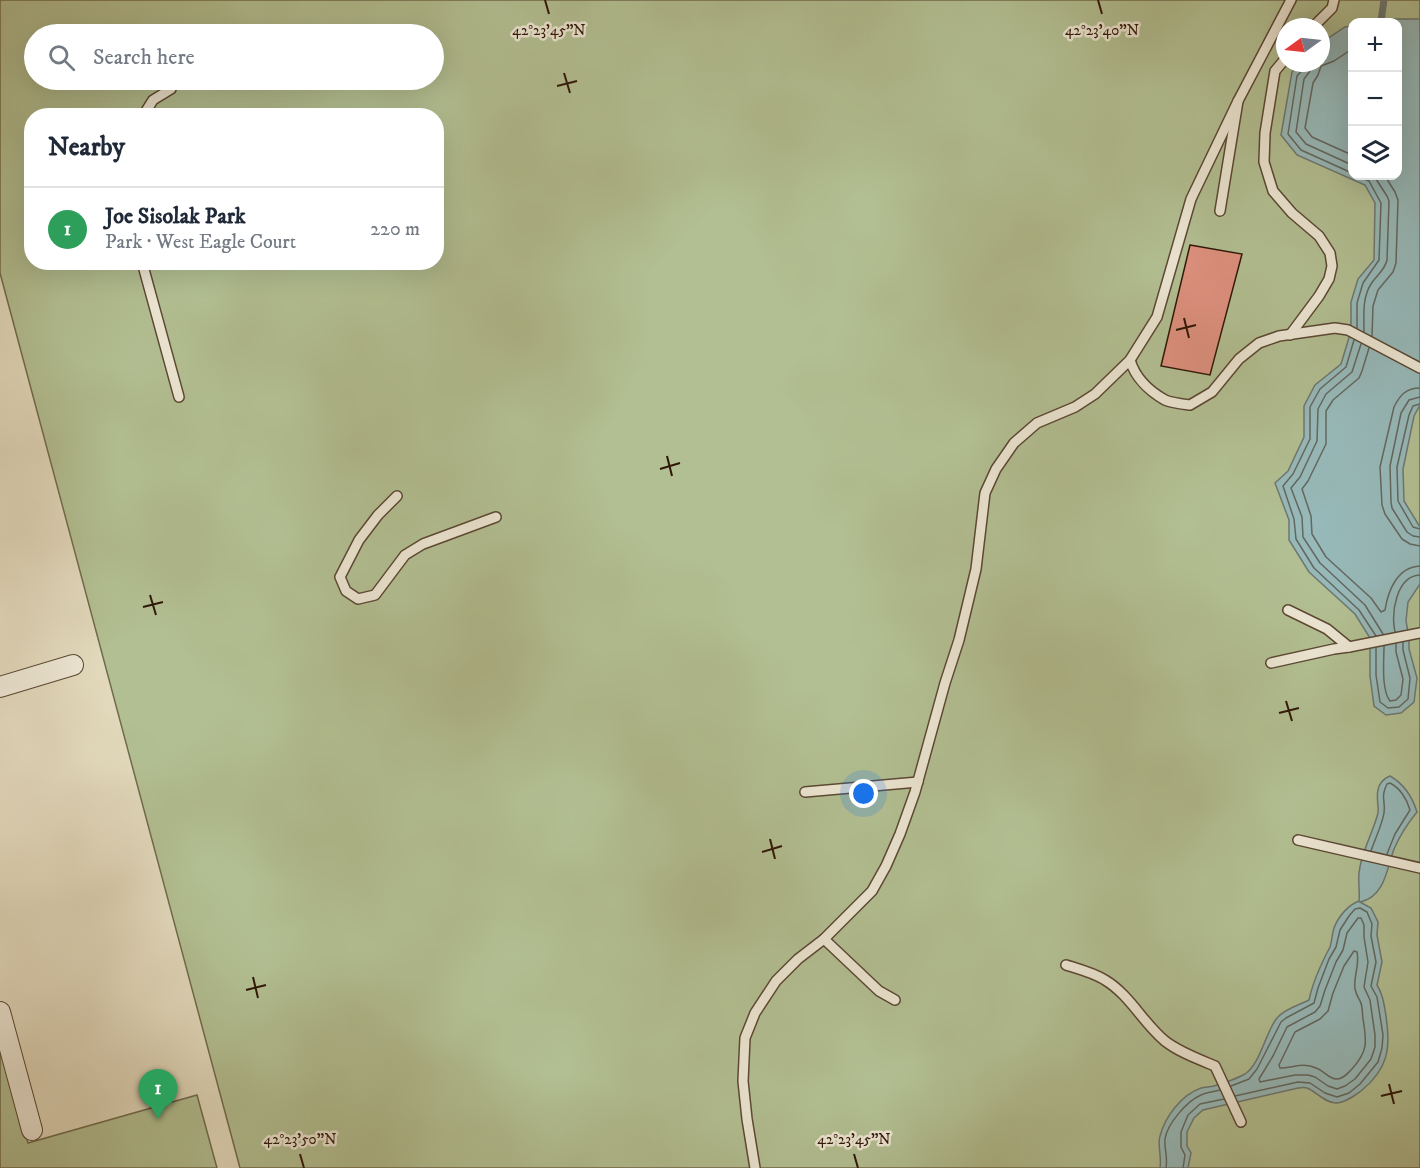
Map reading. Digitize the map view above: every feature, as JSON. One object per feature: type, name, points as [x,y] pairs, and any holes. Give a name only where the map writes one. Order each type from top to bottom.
[{"type":"street","points":[[0,687],[73,665]]},
{"type":"street","points":[[0,1012],[32,1130]]},
{"type":"lane","points":[[755,1168],[743,1081],[745,1038],[755,1013],[776,981],[798,959],[824,939],[872,891],[886,867],[918,782],[959,640],[976,569],[985,493],[996,469],[1014,443],[1037,423],[1075,407],[1095,394],[1130,360],[1157,317],[1191,199],[1238,101],[1291,0]]},
{"type":"lane","points":[[1322,18],[1332,8],[1334,0]]},
{"type":"lane","points":[[1276,70],[1265,133],[1264,162],[1273,191],[1292,213],[1318,236],[1330,253],[1332,266],[1329,279],[1319,296],[1290,335]]},
{"type":"lane","points":[[148,108],[153,100],[169,90]]},
{"type":"lane","points":[[1220,211],[1238,101]]},
{"type":"lane","points":[[144,270],[179,397]]},
{"type":"lane","points":[[1130,360],[1134,371],[1149,388],[1167,400],[1190,405],[1212,392],[1239,359],[1259,343],[1279,336],[1335,328],[1348,330],[1420,368]]},
{"type":"lane","points":[[397,496],[378,515],[359,540],[340,577],[346,591],[358,599],[375,595],[405,555],[423,544],[496,517]]},
{"type":"lane","points":[[1288,610],[1327,629],[1349,647]]},
{"type":"lane","points":[[1271,663],[1418,634]]},
{"type":"lane","points":[[805,792],[918,782]]},
{"type":"lane","points":[[1298,840],[1420,868]]},
{"type":"lane","points":[[824,939],[879,991],[896,1000]]},
{"type":"lane","points":[[1066,965],[1105,980],[1125,996],[1142,1018],[1165,1041],[1184,1053],[1215,1066],[1241,1122]]},
{"type":"green space","points":[[0,0],[1420,0],[1420,1168],[240,1168],[0,273]]},
{"type":"green space","points":[[0,1038],[28,1143],[197,1095],[217,1168],[0,1168]]},
{"type":"water","points":[[1402,19],[1420,19],[1420,405],[1414,416],[1403,469],[1404,501],[1420,527],[1420,584],[1408,602],[1406,621],[1409,649],[1417,678],[1414,702],[1401,713],[1386,715],[1374,706],[1370,676],[1370,638],[1355,614],[1309,572],[1289,540],[1289,520],[1275,483],[1288,471],[1304,437],[1304,406],[1315,385],[1341,364],[1351,331],[1351,302],[1358,279],[1374,260],[1375,203],[1365,185],[1354,180],[1402,180]]},
{"type":"water","points":[[1348,27],[1348,178],[1297,155],[1281,135],[1292,72],[1330,72],[1330,37]]},
{"type":"water","points":[[1390,776],[1407,791],[1417,812],[1396,844],[1380,888],[1368,899],[1360,902],[1371,908],[1378,922],[1377,935],[1382,962],[1377,985],[1384,1004],[1388,1039],[1386,1058],[1377,1075],[1361,1091],[1339,1103],[1327,1101],[1307,1088],[1298,1088],[1203,1110],[1194,1118],[1187,1132],[1187,1146],[1191,1153],[1188,1168],[1160,1168],[1160,1136],[1166,1121],[1181,1101],[1201,1088],[1221,1084],[1245,1074],[1255,1063],[1277,1018],[1309,1000],[1330,947],[1336,924],[1347,908],[1359,901],[1360,865],[1378,813],[1377,796],[1382,782]]},
{"type":"building","points":[[1190,245],[1242,254],[1210,375],[1161,366]]},
{"type":"waterway","points":[[1381,18],[1384,0]]},
{"type":"place","name":"Joe Sisolak Park","points":[[158,1119]]}]
